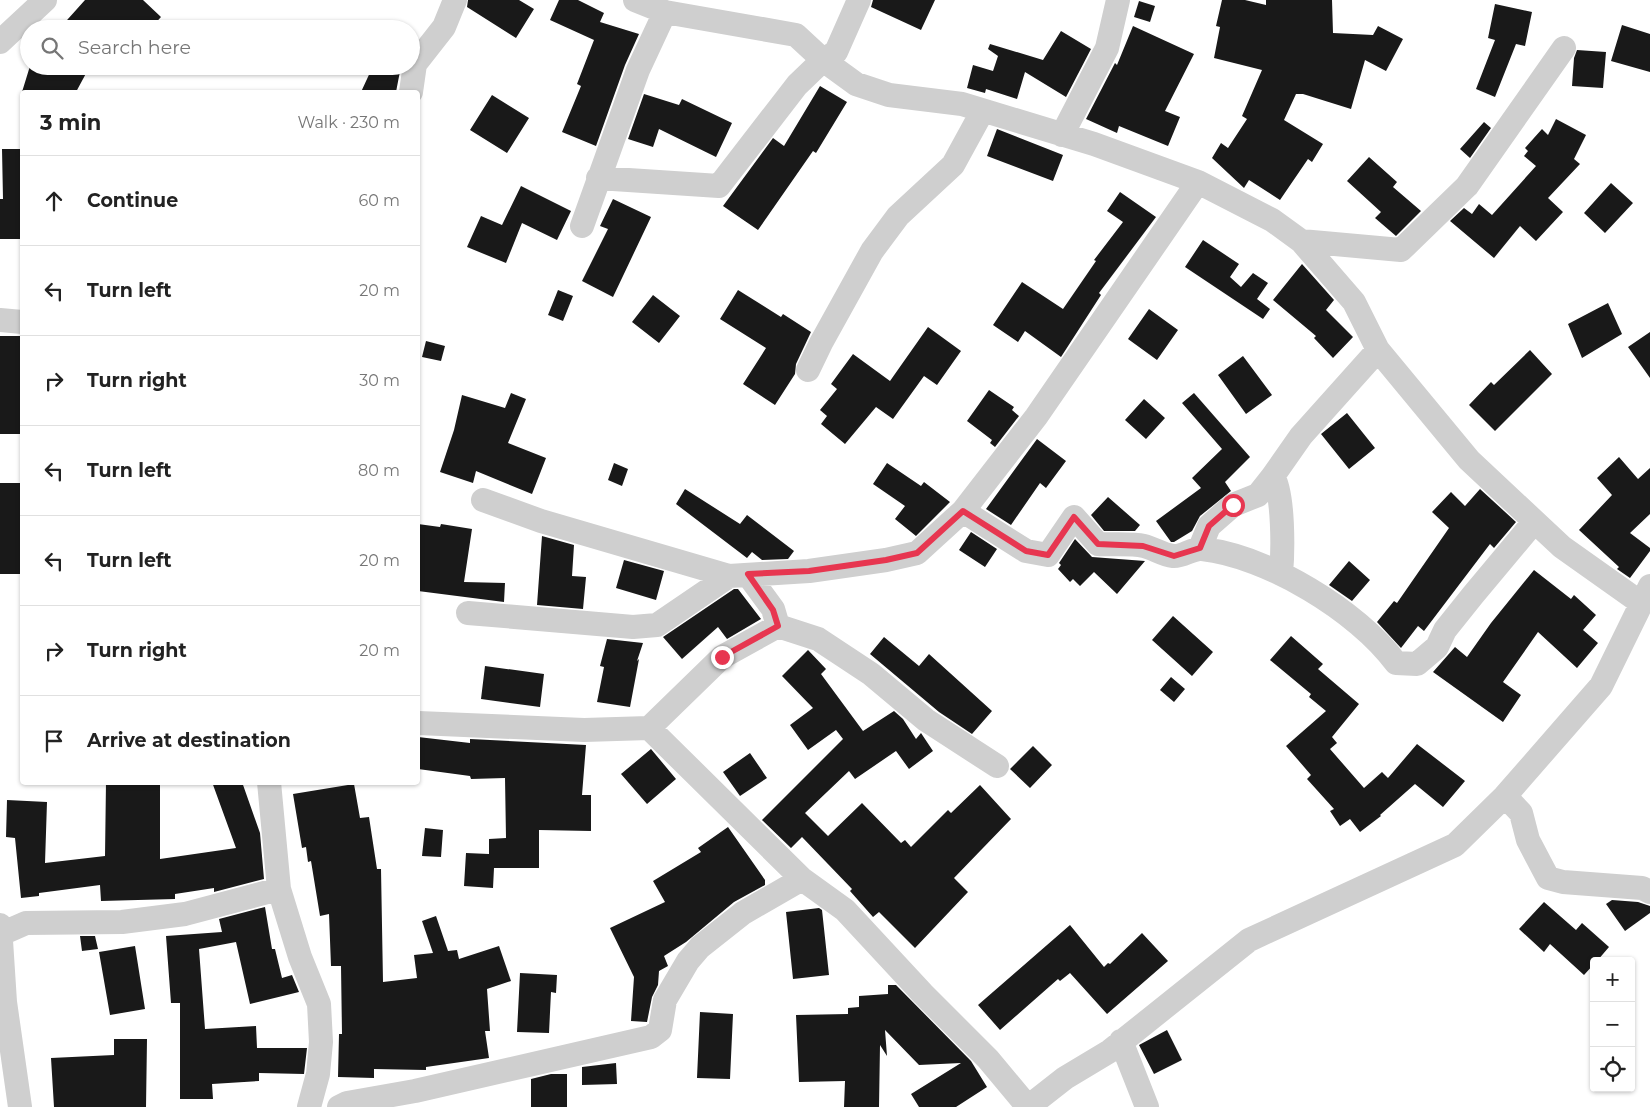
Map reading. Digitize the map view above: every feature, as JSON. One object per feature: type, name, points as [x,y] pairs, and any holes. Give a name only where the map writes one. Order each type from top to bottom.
[{"type":"street","points":[[23,20],[44,0]]},
{"type":"street","points":[[420,58],[444,27],[455,0]]},
{"type":"street","points":[[635,0],[665,12],[796,35],[823,60],[856,84],[889,95],[962,104],[982,112],[1094,144],[1198,182],[1272,220],[1301,241],[1354,302],[1378,350],[1469,460],[1562,547],[1646,594],[1601,686],[1505,796],[1455,845],[1249,940],[1110,1051],[1065,1078],[1028,1107],[988,1059],[911,982],[845,910],[802,879],[649,728]]},
{"type":"street","points":[[598,178],[719,186],[797,85],[823,60],[836,52],[859,0]]},
{"type":"street","points":[[1062,135],[1107,48],[1118,0]]},
{"type":"street","points":[[582,226],[638,70],[665,12]]},
{"type":"street","points":[[0,42],[20,23]]},
{"type":"street","points":[[1301,241],[1401,250],[1467,186],[1564,48]]},
{"type":"street","points":[[411,90],[413,75]]},
{"type":"street","points":[[808,370],[872,251],[898,216],[953,166],[982,112]]},
{"type":"street","points":[[483,500],[541,521],[739,575],[809,571],[886,560],[917,553],[963,511],[1036,417],[1198,182]]},
{"type":"street","points":[[0,320],[20,322]]},
{"type":"street","points":[[1200,548],[1209,526],[1233,505],[1258,494],[1301,436],[1378,350]]},
{"type":"street","points":[[1273,476],[1279,486],[1284,544],[1282,574]]},
{"type":"street","points":[[963,511],[1026,551],[1048,555],[1074,517],[1098,544],[1143,546],[1174,556],[1200,548],[1229,554],[1282,574],[1354,619],[1386,649],[1396,663],[1417,664],[1437,648],[1445,630],[1534,522]]},
{"type":"street","points":[[468,612],[633,627],[657,625],[739,575]]},
{"type":"street","points":[[739,575],[773,610],[778,626]]},
{"type":"street","points":[[420,723],[584,730],[649,728],[722,657],[778,626],[818,639],[871,674],[926,720],[997,766]]},
{"type":"street","points":[[269,785],[279,889],[300,957],[319,1004],[321,1042],[318,1074],[309,1107]]},
{"type":"street","points":[[1505,796],[1522,813],[1528,840],[1548,878],[1563,882],[1642,888],[1650,892]]},
{"type":"street","points":[[339,1107],[347,1103],[415,1091],[651,1037],[660,1030],[665,1000],[688,961],[700,947],[743,913],[802,879]]},
{"type":"street","points":[[20,1107],[2,1002],[0,929],[26,923],[122,922],[185,914],[251,898],[279,889]]},
{"type":"street","points":[[1121,1041],[1147,1107]]},
{"type":"building","points":[[85,0],[143,0],[161,17],[158,20],[67,20]]},
{"type":"building","points":[[468,0],[519,0],[534,9],[516,38],[467,7]]},
{"type":"building","points":[[559,0],[578,0],[604,13],[600,22],[639,34],[625,65],[596,146],[562,132],[581,86],[577,84],[594,40],[550,20]]},
{"type":"building","points":[[873,0],[935,0],[921,30],[871,7]]},
{"type":"building","points":[[1222,0],[1245,0],[1266,5],[1266,0],[1332,0],[1333,33],[1373,35],[1378,26],[1403,39],[1386,71],[1365,60],[1351,109],[1303,94],[1296,94],[1284,120],[1323,144],[1312,162],[1308,159],[1280,200],[1249,180],[1244,188],[1212,158],[1221,143],[1228,148],[1247,119],[1242,116],[1262,70],[1214,58],[1220,27],[1216,26]]},
{"type":"building","points":[[1139,1],[1155,6],[1150,22],[1134,17]]},
{"type":"building","points":[[1495,4],[1532,12],[1525,46],[1516,44],[1495,97],[1476,89],[1495,40],[1488,38]]},
{"type":"building","points":[[1622,25],[1650,34],[1650,72],[1611,61]]},
{"type":"building","points":[[1133,26],[1194,54],[1165,111],[1180,117],[1168,146],[1119,126],[1117,133],[1086,119],[1115,63],[1117,65]]},
{"type":"building","points":[[1061,31],[1091,49],[1066,97],[1025,72],[1017,99],[986,89],[985,93],[967,88],[973,65],[993,71],[998,56],[988,49],[990,44],[1043,60]]},
{"type":"building","points":[[1577,50],[1606,52],[1603,88],[1572,86],[1574,58]]},
{"type":"building","points":[[27,75],[85,75],[77,90],[23,90]]},
{"type":"building","points":[[369,75],[399,75],[396,90],[362,90]]},
{"type":"building","points":[[820,86],[847,102],[816,153],[813,151],[758,230],[723,206],[773,138],[784,146]]},
{"type":"building","points":[[644,94],[679,105],[682,99],[732,123],[716,157],[659,129],[653,147],[628,139]]},
{"type":"building","points":[[492,95],[529,118],[507,153],[470,130]]},
{"type":"building","points":[[1556,119],[1586,135],[1574,159],[1580,164],[1548,198],[1563,212],[1536,241],[1520,226],[1494,258],[1450,221],[1464,208],[1472,214],[1479,204],[1492,215],[1536,166],[1524,156],[1528,151],[1525,148],[1542,129],[1548,135]]},
{"type":"building","points":[[1484,122],[1491,128],[1470,158],[1460,149]]},
{"type":"building","points":[[997,129],[1063,155],[1053,181],[987,156]]},
{"type":"building","points":[[2,149],[20,149],[20,239],[0,239],[0,199],[3,199]]},
{"type":"building","points":[[1369,157],[1397,182],[1393,187],[1421,211],[1396,236],[1375,218],[1381,212],[1347,181]]},
{"type":"building","points":[[1611,183],[1633,203],[1605,233],[1584,213]]},
{"type":"building","points":[[521,186],[571,211],[557,240],[522,223],[506,263],[467,247],[481,216],[502,225]]},
{"type":"building","points":[[1120,192],[1156,217],[1099,293],[1101,295],[1061,357],[1025,331],[1018,342],[993,325],[1022,282],[1063,309],[1096,261],[1094,260],[1123,222],[1107,211]]},
{"type":"building","points":[[613,199],[651,217],[613,297],[582,281],[608,229],[600,226]]},
{"type":"building","points":[[1203,240],[1239,264],[1230,277],[1241,287],[1253,273],[1268,283],[1257,299],[1270,309],[1263,319],[1185,267]]},
{"type":"building","points":[[1302,264],[1334,300],[1326,310],[1353,337],[1333,358],[1314,338],[1316,336],[1273,300]]},
{"type":"building","points":[[558,290],[573,296],[563,321],[548,315]]},
{"type":"building","points":[[738,290],[781,317],[783,314],[811,332],[796,364],[795,374],[775,405],[743,384],[766,348],[720,319]]},
{"type":"building","points":[[653,295],[680,316],[659,343],[632,322]]},
{"type":"building","points":[[1608,303],[1622,334],[1582,358],[1568,324]]},
{"type":"building","points":[[1149,309],[1178,330],[1157,360],[1128,339]]},
{"type":"building","points":[[928,327],[961,351],[937,385],[924,376],[893,419],[876,407],[845,444],[821,424],[827,416],[820,410],[837,389],[831,384],[853,354],[890,381]]},
{"type":"building","points":[[1650,332],[1650,378],[1628,347]]},
{"type":"building","points":[[0,336],[20,336],[20,434],[0,434]]},
{"type":"building","points":[[426,341],[445,346],[441,361],[422,357]]},
{"type":"building","points":[[1530,350],[1552,374],[1495,431],[1469,405],[1491,382],[1494,385]]},
{"type":"building","points":[[1243,356],[1272,395],[1246,414],[1218,375]]},
{"type":"building","points":[[989,390],[1014,407],[1012,410],[1019,416],[995,447],[990,443],[992,440],[967,421]]},
{"type":"building","points":[[511,393],[526,399],[508,443],[546,458],[532,494],[476,471],[473,483],[440,472],[454,430],[462,395],[505,408]]},
{"type":"building","points":[[1194,393],[1250,457],[1225,482],[1231,491],[1200,516],[1192,531],[1171,542],[1156,521],[1201,488],[1192,478],[1222,449],[1182,403]]},
{"type":"building","points":[[1144,399],[1165,418],[1146,439],[1125,420]]},
{"type":"building","points":[[1347,413],[1375,448],[1349,469],[1321,434]]},
{"type":"building","points":[[1037,439],[1066,461],[1046,488],[1040,483],[1011,525],[986,509]]},
{"type":"building","points":[[1619,457],[1638,479],[1650,468],[1650,514],[1630,533],[1650,548],[1650,551],[1630,578],[1617,569],[1619,567],[1579,530],[1612,495],[1597,478]]},
{"type":"building","points":[[614,463],[628,469],[622,486],[608,480]]},
{"type":"building","points":[[887,463],[921,486],[924,482],[950,502],[916,536],[895,519],[905,506],[873,484]]},
{"type":"building","points":[[0,483],[20,483],[20,574],[0,574]]},
{"type":"building","points":[[685,489],[740,524],[747,515],[794,551],[788,559],[762,560],[752,552],[747,558],[676,504]]},
{"type":"building","points":[[1480,489],[1516,522],[1494,548],[1490,544],[1424,631],[1418,626],[1401,648],[1377,622],[1394,601],[1397,603],[1449,528],[1432,512],[1451,492],[1465,506]]},
{"type":"building","points":[[1108,497],[1140,525],[1135,531],[1104,531],[1091,515]]},
{"type":"building","points":[[420,524],[440,527],[441,524],[472,529],[464,582],[505,583],[504,602],[420,591]]},
{"type":"building","points":[[971,532],[997,549],[985,567],[959,550]]},
{"type":"building","points":[[542,536],[574,545],[572,576],[586,577],[583,609],[537,605]]},
{"type":"building","points":[[1075,539],[1092,557],[1145,561],[1117,594],[1094,572],[1080,586],[1073,579],[1070,582],[1058,569],[1061,565],[1059,563]]},
{"type":"building","points":[[624,560],[664,571],[656,600],[616,588]]},
{"type":"building","points":[[1349,561],[1370,580],[1352,601],[1329,585]]},
{"type":"building","points":[[1534,570],[1571,599],[1574,595],[1596,615],[1583,630],[1598,643],[1577,668],[1538,632],[1503,682],[1521,695],[1503,722],[1433,672],[1455,647],[1467,657],[1491,623]]},
{"type":"building","points":[[734,589],[738,589],[761,619],[727,639],[718,627],[682,659],[663,637]]},
{"type":"building","points":[[1173,616],[1213,652],[1192,676],[1152,640]]},
{"type":"building","points":[[1291,636],[1323,664],[1318,669],[1359,704],[1332,737],[1337,743],[1330,749],[1364,788],[1382,772],[1388,778],[1417,744],[1465,781],[1443,807],[1415,784],[1381,816],[1360,832],[1350,819],[1340,826],[1330,811],[1334,809],[1307,779],[1311,775],[1286,746],[1326,711],[1309,697],[1311,694],[1270,660]]},
{"type":"building","points":[[884,637],[919,666],[929,654],[992,711],[972,734],[939,712],[870,654]]},
{"type":"building","points":[[607,639],[643,643],[637,661],[639,659],[630,707],[597,702],[604,667],[600,666]]},
{"type":"building","points":[[808,650],[826,669],[821,674],[863,731],[894,711],[903,719],[916,739],[921,733],[933,751],[909,769],[896,751],[855,779],[849,771],[805,813],[828,836],[862,803],[901,843],[905,840],[911,847],[948,810],[951,813],[980,785],[1011,819],[954,878],[968,892],[915,948],[879,912],[873,917],[850,891],[852,889],[802,837],[791,848],[762,820],[843,739],[836,730],[808,750],[790,725],[813,708],[782,676]]},
{"type":"building","points":[[485,666],[544,674],[540,707],[481,699]]},
{"type":"building","points":[[1171,677],[1185,689],[1174,702],[1160,690]]},
{"type":"building","points":[[420,737],[470,743],[470,739],[586,745],[582,795],[591,795],[591,831],[539,830],[539,868],[494,868],[493,888],[464,886],[466,853],[489,854],[489,839],[506,838],[505,778],[471,779],[470,776],[420,769]]},
{"type":"building","points":[[1033,746],[1052,765],[1030,788],[1010,769]]},
{"type":"building","points":[[651,749],[676,779],[647,804],[621,774]]},
{"type":"building","points":[[750,753],[767,778],[740,796],[723,772]]},
{"type":"building","points":[[106,785],[160,785],[160,859],[236,848],[213,785],[243,785],[260,833],[264,879],[214,892],[214,888],[175,894],[175,899],[101,901],[100,885],[39,893],[39,896],[21,898],[15,838],[6,837],[7,800],[47,802],[45,863],[105,856]]},
{"type":"building","points":[[354,785],[360,818],[369,817],[377,869],[381,869],[383,982],[417,978],[414,955],[433,953],[422,921],[436,916],[448,951],[457,950],[459,959],[499,946],[511,981],[487,989],[490,1031],[485,1031],[489,1058],[426,1067],[426,1070],[374,1069],[374,1078],[338,1077],[339,1034],[342,1034],[341,966],[331,966],[329,914],[320,916],[311,861],[308,862],[306,847],[302,848],[293,794]]},
{"type":"building","points":[[728,827],[765,880],[765,885],[734,902],[686,942],[664,956],[668,966],[659,971],[658,985],[652,997],[647,1022],[631,1021],[634,977],[610,928],[665,902],[653,881],[701,852],[698,848]]},
{"type":"building","points":[[425,828],[443,830],[441,857],[422,856]]},
{"type":"building","points":[[1612,900],[1638,902],[1650,906],[1650,913],[1625,931],[1606,904]]},
{"type":"building","points":[[1544,902],[1576,930],[1582,923],[1609,947],[1600,957],[1590,957],[1590,968],[1584,975],[1550,944],[1544,952],[1519,929]]},
{"type":"building","points":[[265,907],[272,949],[275,949],[282,978],[292,975],[299,992],[250,1004],[236,942],[199,949],[205,1029],[256,1026],[257,1048],[307,1048],[304,1074],[259,1073],[259,1081],[212,1084],[213,1099],[180,1099],[180,1003],[171,1003],[166,936],[222,932],[219,919]]},
{"type":"building","points":[[819,908],[822,910],[829,975],[793,979],[786,912]]},
{"type":"building","points":[[1070,925],[1104,967],[1108,963],[1110,964],[1142,933],[1168,961],[1107,1014],[1070,973],[1060,981],[1058,979],[1000,1030],[978,1005]]},
{"type":"building","points":[[80,936],[95,936],[98,949],[82,951]]},
{"type":"building","points":[[135,946],[145,1009],[110,1015],[99,952]]},
{"type":"building","points":[[520,973],[557,975],[556,993],[551,992],[549,1033],[517,1032]]},
{"type":"building","points":[[888,985],[896,985],[971,1061],[987,1087],[956,1107],[919,1107],[911,1094],[961,1063],[919,1065],[885,1030],[887,1056],[880,1045],[879,1107],[844,1107],[845,1081],[799,1082],[796,1015],[848,1014],[848,1008],[859,1007],[859,996],[888,994]]},
{"type":"building","points":[[700,1012],[733,1014],[730,1079],[697,1078]]},
{"type":"building","points":[[1167,1030],[1182,1060],[1154,1074],[1139,1045]]},
{"type":"building","points":[[114,1039],[147,1039],[146,1107],[54,1107],[51,1058],[114,1055]]},
{"type":"building","points":[[616,1063],[617,1084],[582,1085],[582,1067]]},
{"type":"building","points":[[551,1074],[567,1074],[567,1107],[531,1107],[531,1079]]},
{"type":"route","points":[[722,657],[778,626],[773,610],[748,574],[809,571],[886,560],[917,553],[963,511],[1026,551],[1048,555],[1074,517],[1098,544],[1143,546],[1174,556],[1200,548],[1209,526],[1233,505]]}]
